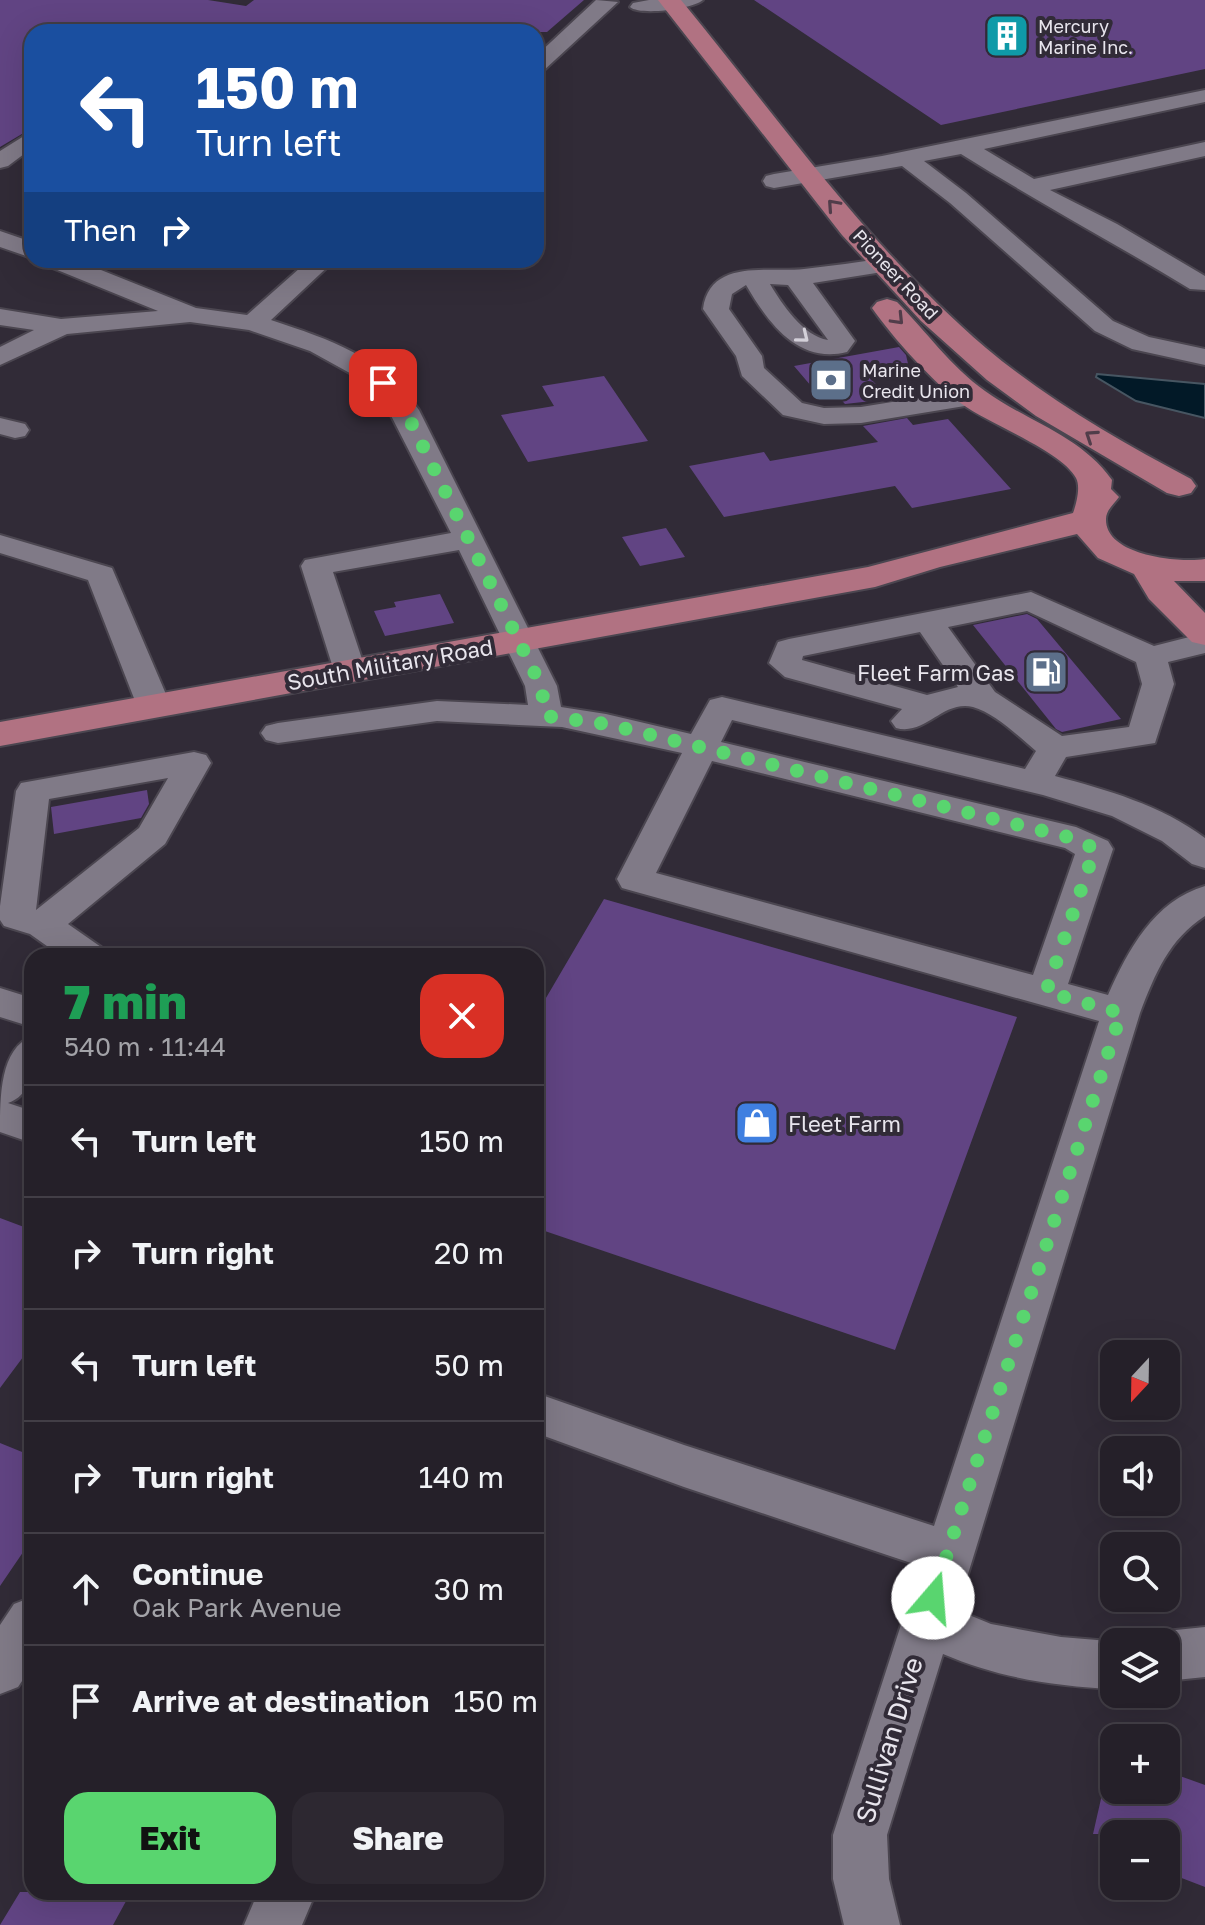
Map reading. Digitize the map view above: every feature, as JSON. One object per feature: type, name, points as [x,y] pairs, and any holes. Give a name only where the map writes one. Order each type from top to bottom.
[{"type":"main road","name":"Pioneer Road","points":[[678,1],[807,176],[886,265],[974,353],[1123,457],[1198,487]]},
{"type":"main road","points":[[637,3],[658,31]]},
{"type":"main road","points":[[757,159],[796,208]]},
{"type":"main road","name":"Pioneer Road","points":[[828,244],[940,367],[973,397],[1076,457],[1095,480],[1090,512]]},
{"type":"main road","name":"South Military Road","points":[[0,734],[875,576],[907,565],[1032,537],[1090,512],[1106,494],[1127,487],[1152,484],[1198,487]]},
{"type":"main road","points":[[1090,512],[1091,532],[1100,543],[1140,564],[1205,634]]},
{"type":"main road","name":"South Military Road","points":[[875,576],[936,579],[1068,554],[1171,571],[1205,570]]},
{"type":"street","points":[[544,60],[608,2],[606,0]]},
{"type":"street","points":[[637,3],[678,1]]},
{"type":"street","points":[[774,181],[1205,96]]},
{"type":"street","points":[[0,161],[24,144]]},
{"type":"street","points":[[963,145],[1057,204],[1109,229],[1199,284],[1205,283]]},
{"type":"street","points":[[1030,187],[1205,149]]},
{"type":"street","points":[[904,157],[958,198],[1104,326],[1141,343],[1205,357]]},
{"type":"street","points":[[0,238],[24,248]]},
{"type":"street","points":[[886,265],[795,277],[754,278],[727,285],[716,301],[716,309],[749,356],[751,370],[786,405],[824,416],[846,416],[973,397]]},
{"type":"street","points":[[74,268],[191,315]]},
{"type":"street","points":[[253,323],[314,268]]},
{"type":"street","points":[[754,278],[799,337],[817,348],[838,346],[842,341],[831,322],[795,277]]},
{"type":"street","points":[[0,317],[61,327],[191,315],[253,323],[339,354],[383,383],[405,410],[541,686],[546,716]]},
{"type":"street","points":[[0,357],[61,327]]},
{"type":"street","points":[[350,671],[316,566],[469,539]]},
{"type":"street","points":[[0,544],[101,574],[154,706]]},
{"type":"street","points":[[983,699],[954,698],[925,705],[796,670],[785,663],[789,649],[806,644],[1031,601],[1151,657],[1205,643]]},
{"type":"street","points":[[927,620],[983,699],[1055,748],[1143,736],[1158,684],[1151,657]]},
{"type":"street","points":[[878,791],[890,747],[925,705]]},
{"type":"street","points":[[1121,1013],[635,879],[722,707],[1042,784],[1124,808],[1151,819],[1205,856]]},
{"type":"street","points":[[278,733],[437,711],[546,716],[606,724],[1076,839],[1095,849],[1046,992]]},
{"type":"street","points":[[1034,829],[1042,784],[1055,748]]},
{"type":"street","points":[[194,763],[152,836],[20,918],[33,791],[194,763]]},
{"type":"street","name":"Sullivan Drive","points":[[872,1925],[861,1879],[860,1835],[1121,1013],[1143,957],[1157,935],[1205,899]]},
{"type":"street","points":[[20,918],[74,948]]},
{"type":"street","points":[[0,1002],[24,1010]]},
{"type":"street","points":[[8,1115],[24,1072]]},
{"type":"street","points":[[544,1416],[948,1553]]},
{"type":"street","points":[[926,1621],[988,1648],[1061,1662],[1100,1663]]},
{"type":"street","points":[[0,1669],[24,1633]]},
{"type":"street","points":[[1180,1655],[1205,1652]]},
{"type":"street","points":[[272,1925],[284,1900]]},
{"type":"water","points":[[1097,374],[1205,384],[1205,418],[1136,401],[1096,377]]},
{"type":"building","points":[[0,0],[208,0],[246,6],[254,0],[584,0],[547,32],[544,32],[544,24],[24,24],[24,133],[0,147]]},
{"type":"building","name":"Mercury Marine Inc.","points":[[754,0],[1205,0],[1205,69],[941,125]]},
{"type":"building","name":"Marine Credit Union","points":[[899,347],[906,355],[909,368],[868,376],[890,399],[845,404],[832,390],[817,393],[794,366]]},
{"type":"building","points":[[604,376],[648,441],[528,462],[501,415],[554,406],[542,386]]},
{"type":"building","points":[[907,418],[913,425],[948,419],[1011,489],[912,508],[895,486],[724,517],[689,466],[764,452],[770,461],[878,442],[863,426]]},
{"type":"building","points":[[666,528],[685,557],[640,566],[622,537]]},
{"type":"building","points":[[440,594],[454,623],[385,636],[374,611],[396,607],[394,602]]},
{"type":"building","name":"Fleet Farm Gas","points":[[1027,614],[1037,619],[1121,719],[1062,732],[1056,729],[973,625]]},
{"type":"building","points":[[147,790],[149,804],[141,818],[54,834],[51,807]]},
{"type":"building","name":"Fleet Farm","points":[[604,899],[1017,1017],[895,1350],[544,1231],[544,1001]]},
{"type":"building","points":[[0,1218],[24,1227],[24,1356],[0,1388]]},
{"type":"building","points":[[0,1443],[24,1453],[24,1551],[0,1586]]},
{"type":"building","points":[[1180,1776],[1205,1785],[1205,1887],[1180,1877],[1180,1820],[1100,1820],[1100,1834],[1093,1834],[1100,1803],[1180,1804]]},
{"type":"building","points":[[20,1892],[24,1892],[24,1900],[127,1900],[113,1925],[0,1925]]},
{"type":"place","name":"Mercury Marine Inc.","points":[[1007,36]]},
{"type":"place","name":"Marine Credit Union","points":[[831,380]]},
{"type":"place","name":"Fleet Farm Gas","points":[[1046,672]]},
{"type":"place","name":"Fleet Farm","points":[[757,1123]]},
{"type":"route","points":[[383,383],[405,410],[443,485],[541,686],[546,716],[606,724],[702,747],[1076,839],[1095,849],[1046,992],[1121,1013],[933,1598]]}]
